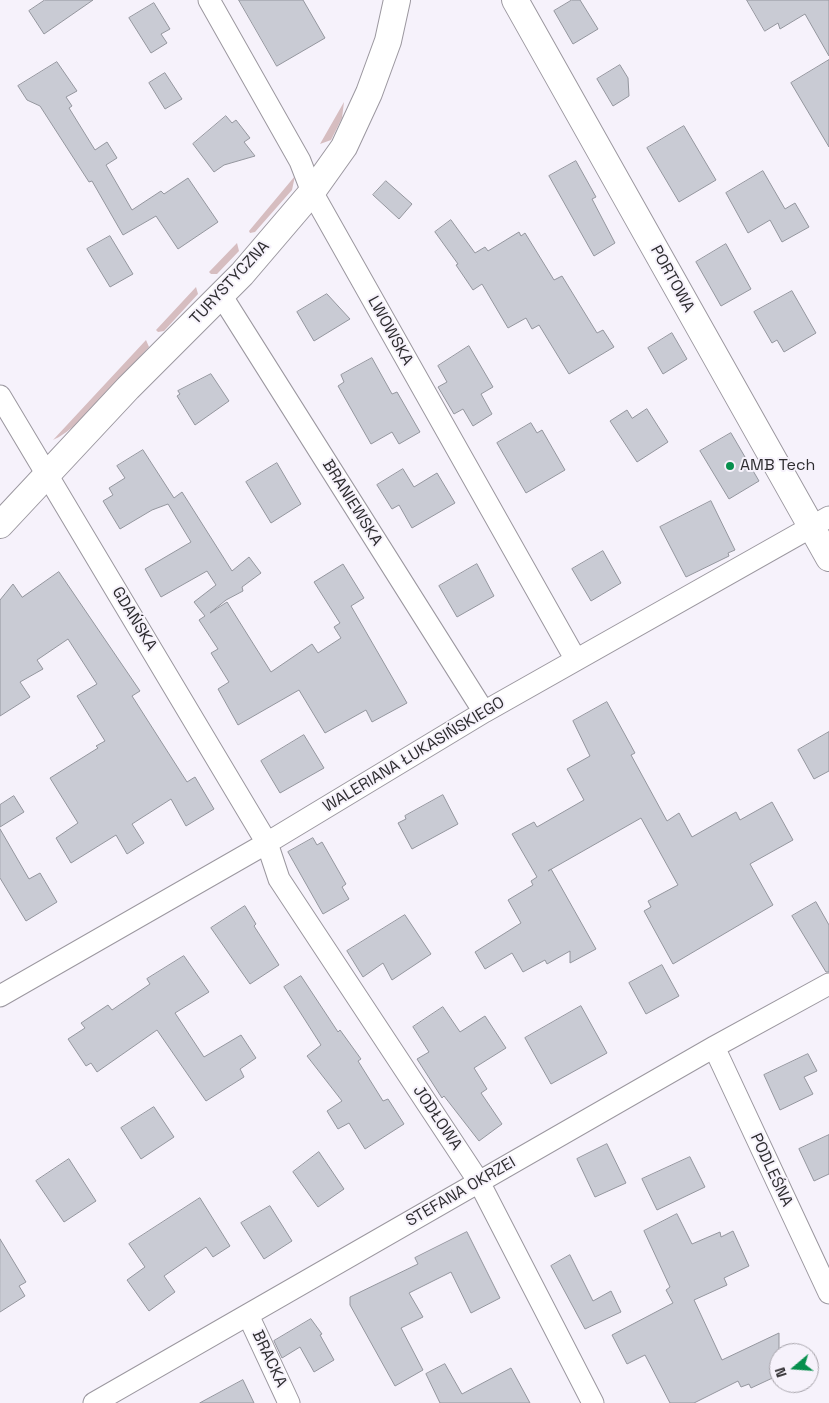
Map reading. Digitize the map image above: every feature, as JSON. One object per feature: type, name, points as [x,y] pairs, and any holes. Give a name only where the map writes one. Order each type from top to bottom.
[{"type":"street","name":"LWOWSKA","points":[[209,0],[300,161],[312,192],[576,660]]},
{"type":"street","name":"TURYSTYCZNA","points":[[0,525],[48,473],[242,274],[312,192],[344,146],[370,92],[388,40],[398,0]]},
{"type":"street","name":"PORTOWA","points":[[515,0],[820,522],[829,558]]},
{"type":"street","name":"BRANIEWSKA","points":[[220,295],[484,712]]},
{"type":"street","name":"GDAŃSKA","points":[[0,396],[48,473],[267,843]]},
{"type":"street","name":"WALERIANA ŁUKASIŃSKIEGO","points":[[0,996],[267,843],[484,712],[820,522]]},
{"type":"street","name":"JODŁOWA","points":[[267,843],[279,879],[480,1182],[593,1403]]},
{"type":"street","name":"STEFANA OKRZEI","points":[[94,1403],[714,1047],[829,984]]},
{"type":"street","name":"PODLEŚNA","points":[[714,1047],[829,1293]]},
{"type":"street","name":"BRACKA","points":[[248,1315],[289,1403]]},
{"type":"shaded area","points":[[344,102],[342,118],[331,140],[320,144]]},
{"type":"shaded area","points":[[295,176],[292,190],[255,232],[250,233],[249,231]]},
{"type":"shaded area","points":[[237,243],[239,251],[217,274],[211,274],[209,272]]},
{"type":"shaded area","points":[[196,287],[198,294],[164,331],[158,332],[156,330]]},
{"type":"shaded area","points":[[146,340],[149,347],[103,398],[76,424],[53,440]]},
{"type":"building","points":[[45,0],[93,0],[44,34],[29,11]]},
{"type":"building","points":[[239,0],[303,0],[325,38],[277,66]]},
{"type":"building","points":[[572,0],[580,0],[598,29],[573,44],[554,11]]},
{"type":"building","points":[[747,0],[829,0],[829,56],[805,14],[780,29],[778,23],[765,31]]},
{"type":"building","points":[[154,3],[170,29],[161,34],[167,43],[151,53],[129,18]]},
{"type":"building","points":[[829,60],[829,147],[791,83]]},
{"type":"building","points":[[57,62],[77,91],[66,97],[72,106],[69,108],[95,150],[107,142],[117,158],[106,165],[132,210],[161,191],[164,194],[188,178],[218,222],[178,249],[156,216],[123,235],[92,181],[89,182],[40,106],[27,100],[18,86]]},
{"type":"building","points":[[620,65],[628,78],[629,96],[613,106],[597,79]]},
{"type":"building","points":[[165,73],[182,99],[165,109],[149,83]]},
{"type":"building","points":[[226,116],[232,123],[236,120],[250,138],[244,142],[255,156],[224,165],[214,172],[193,144]]},
{"type":"building","points":[[684,126],[716,180],[679,202],[647,148]]},
{"type":"building","points":[[576,161],[596,197],[592,199],[615,243],[594,256],[549,176]]},
{"type":"building","points":[[763,171],[785,209],[795,203],[809,227],[782,242],[770,220],[748,233],[726,193]]},
{"type":"building","points":[[386,181],[412,204],[399,219],[373,195]]},
{"type":"building","points":[[451,220],[475,253],[485,247],[488,251],[519,232],[521,236],[525,233],[554,280],[562,276],[597,333],[603,330],[614,347],[569,374],[539,325],[532,329],[526,318],[508,328],[482,284],[473,290],[456,265],[458,264],[435,232]]},
{"type":"building","points":[[110,236],[133,274],[110,287],[87,249]]},
{"type":"building","points":[[726,244],[751,289],[721,306],[696,262]]},
{"type":"building","points":[[792,291],[816,333],[784,352],[777,340],[772,343],[754,312]]},
{"type":"building","points":[[327,294],[350,319],[314,341],[297,312]]},
{"type":"building","points":[[672,333],[687,359],[663,374],[648,348]]},
{"type":"building","points":[[469,346],[493,387],[481,394],[492,414],[473,426],[463,409],[454,414],[438,387],[447,382],[438,366]]},
{"type":"building","points":[[372,358],[392,394],[397,392],[420,432],[399,444],[392,432],[371,444],[338,386],[344,382],[341,375]]},
{"type":"building","points":[[211,374],[229,401],[195,425],[177,396],[180,394],[178,391]]},
{"type":"building","points":[[647,409],[668,442],[637,462],[610,421],[627,410],[632,418]]},
{"type":"building","points":[[531,423],[537,433],[542,430],[565,470],[526,493],[497,443]]},
{"type":"building","name":"AMB Tech","points":[[731,433],[759,481],[729,499],[700,451]]},
{"type":"building","points":[[143,450],[174,498],[182,492],[232,571],[249,557],[261,573],[242,587],[243,591],[226,600],[210,613],[227,602],[271,672],[312,644],[318,653],[341,638],[334,627],[340,623],[314,582],[343,564],[364,598],[351,606],[407,703],[372,722],[366,710],[325,733],[299,690],[238,725],[218,689],[229,682],[211,653],[218,649],[199,620],[205,616],[194,602],[216,585],[207,571],[161,597],[145,569],[191,542],[168,504],[152,510],[120,529],[103,501],[113,495],[109,488],[125,478],[117,466]]},
{"type":"building","points":[[277,463],[301,504],[271,523],[246,482]]},
{"type":"building","points":[[403,469],[414,487],[437,473],[455,503],[412,528],[399,505],[392,509],[377,485]]},
{"type":"building","points":[[711,501],[735,550],[728,553],[729,556],[686,577],[660,527]]},
{"type":"building","points":[[603,551],[621,583],[591,601],[572,569]]},
{"type":"building","points":[[477,564],[494,596],[457,617],[439,586]]},
{"type":"building","points":[[59,572],[140,691],[132,696],[187,782],[195,777],[214,809],[186,826],[171,799],[132,824],[144,843],[127,854],[116,835],[71,863],[56,838],[78,823],[50,778],[98,748],[96,746],[105,741],[77,696],[97,684],[68,639],[37,660],[43,669],[20,682],[30,697],[0,716],[0,600],[13,584],[22,597]]},
{"type":"building","points":[[607,702],[635,753],[631,755],[667,821],[679,813],[692,837],[736,812],[740,820],[772,802],[793,840],[750,864],[773,905],[673,964],[644,911],[651,907],[648,901],[678,885],[641,818],[551,869],[596,949],[570,963],[570,951],[547,964],[545,960],[523,972],[512,953],[485,969],[475,952],[521,923],[508,900],[533,885],[531,881],[537,877],[512,834],[534,822],[537,827],[584,800],[567,769],[590,756],[573,721]]},
{"type":"building","points":[[829,732],[829,771],[814,779],[798,750]]},
{"type":"building","points":[[304,735],[324,768],[280,793],[261,761]]},
{"type":"building","points":[[443,795],[458,824],[412,849],[398,823],[406,819],[405,816]]},
{"type":"building","points":[[14,796],[24,812],[0,827],[0,805]]},
{"type":"building","points":[[0,829],[29,879],[40,873],[57,902],[26,921],[0,878]]},
{"type":"building","points":[[313,838],[317,845],[322,842],[346,884],[342,887],[349,899],[323,914],[288,852]]},
{"type":"building","points":[[816,902],[829,925],[829,972],[826,972],[792,916]]},
{"type":"building","points":[[245,906],[256,924],[254,926],[279,965],[250,984],[211,928]]},
{"type":"building","points":[[405,915],[431,954],[392,980],[383,963],[363,977],[347,951]]},
{"type":"building","points":[[184,956],[209,992],[175,1013],[204,1057],[241,1035],[256,1058],[240,1069],[244,1077],[206,1101],[157,1030],[97,1072],[91,1063],[86,1066],[68,1039],[85,1028],[81,1023],[108,1005],[112,1010],[150,984],[147,979]]},
{"type":"building","points":[[662,965],[679,996],[646,1014],[629,983]]},
{"type":"building","points":[[301,976],[338,1032],[340,1030],[361,1059],[358,1061],[383,1101],[388,1099],[404,1124],[365,1149],[349,1123],[338,1129],[327,1111],[342,1101],[307,1056],[321,1045],[284,987]]},
{"type":"building","points":[[581,1006],[607,1053],[551,1084],[525,1038]]},
{"type":"building","points":[[443,1007],[460,1032],[485,1016],[506,1048],[474,1068],[487,1089],[481,1093],[502,1124],[479,1141],[444,1096],[442,1098],[417,1059],[429,1052],[413,1027]]},
{"type":"building","points":[[808,1054],[817,1071],[804,1077],[813,1094],[780,1110],[764,1075]]},
{"type":"building","points":[[154,1107],[174,1137],[141,1159],[121,1128]]},
{"type":"building","points":[[829,1135],[829,1174],[814,1181],[799,1149]]},
{"type":"building","points":[[607,1144],[626,1183],[595,1197],[577,1159]]},
{"type":"building","points":[[319,1152],[344,1189],[318,1207],[293,1172]]},
{"type":"building","points":[[690,1157],[705,1187],[657,1210],[642,1179]]},
{"type":"building","points":[[69,1159],[96,1201],[64,1222],[36,1181]]},
{"type":"building","points":[[200,1198],[230,1246],[213,1257],[206,1247],[164,1276],[175,1292],[149,1311],[127,1280],[145,1267],[129,1244]]},
{"type":"building","points":[[270,1206],[292,1241],[264,1259],[241,1223]]},
{"type":"building","points":[[677,1214],[692,1244],[720,1232],[721,1237],[733,1231],[749,1266],[724,1278],[727,1285],[694,1300],[722,1360],[779,1333],[779,1343],[769,1343],[769,1380],[751,1388],[749,1384],[741,1387],[738,1381],[694,1403],[670,1403],[645,1355],[627,1364],[612,1335],[673,1303],[666,1290],[670,1287],[644,1231]]},
{"type":"building","points":[[467,1232],[500,1298],[471,1313],[451,1272],[409,1293],[423,1317],[401,1328],[423,1370],[395,1386],[350,1305],[350,1297],[418,1264],[415,1258]]},
{"type":"building","points":[[0,1239],[26,1282],[19,1286],[25,1296],[0,1312]]},
{"type":"building","points":[[570,1255],[593,1301],[611,1291],[621,1312],[585,1329],[551,1266]]},
{"type":"building","points":[[311,1319],[322,1334],[320,1335],[334,1360],[314,1372],[300,1347],[282,1358],[274,1341]]},
{"type":"building","points":[[445,1364],[462,1394],[511,1368],[530,1403],[440,1403],[426,1374]]},
{"type":"building","points":[[243,1380],[254,1403],[200,1403]]},
{"type":"place","name":"AMB Tech","points":[[730,466]]}]
